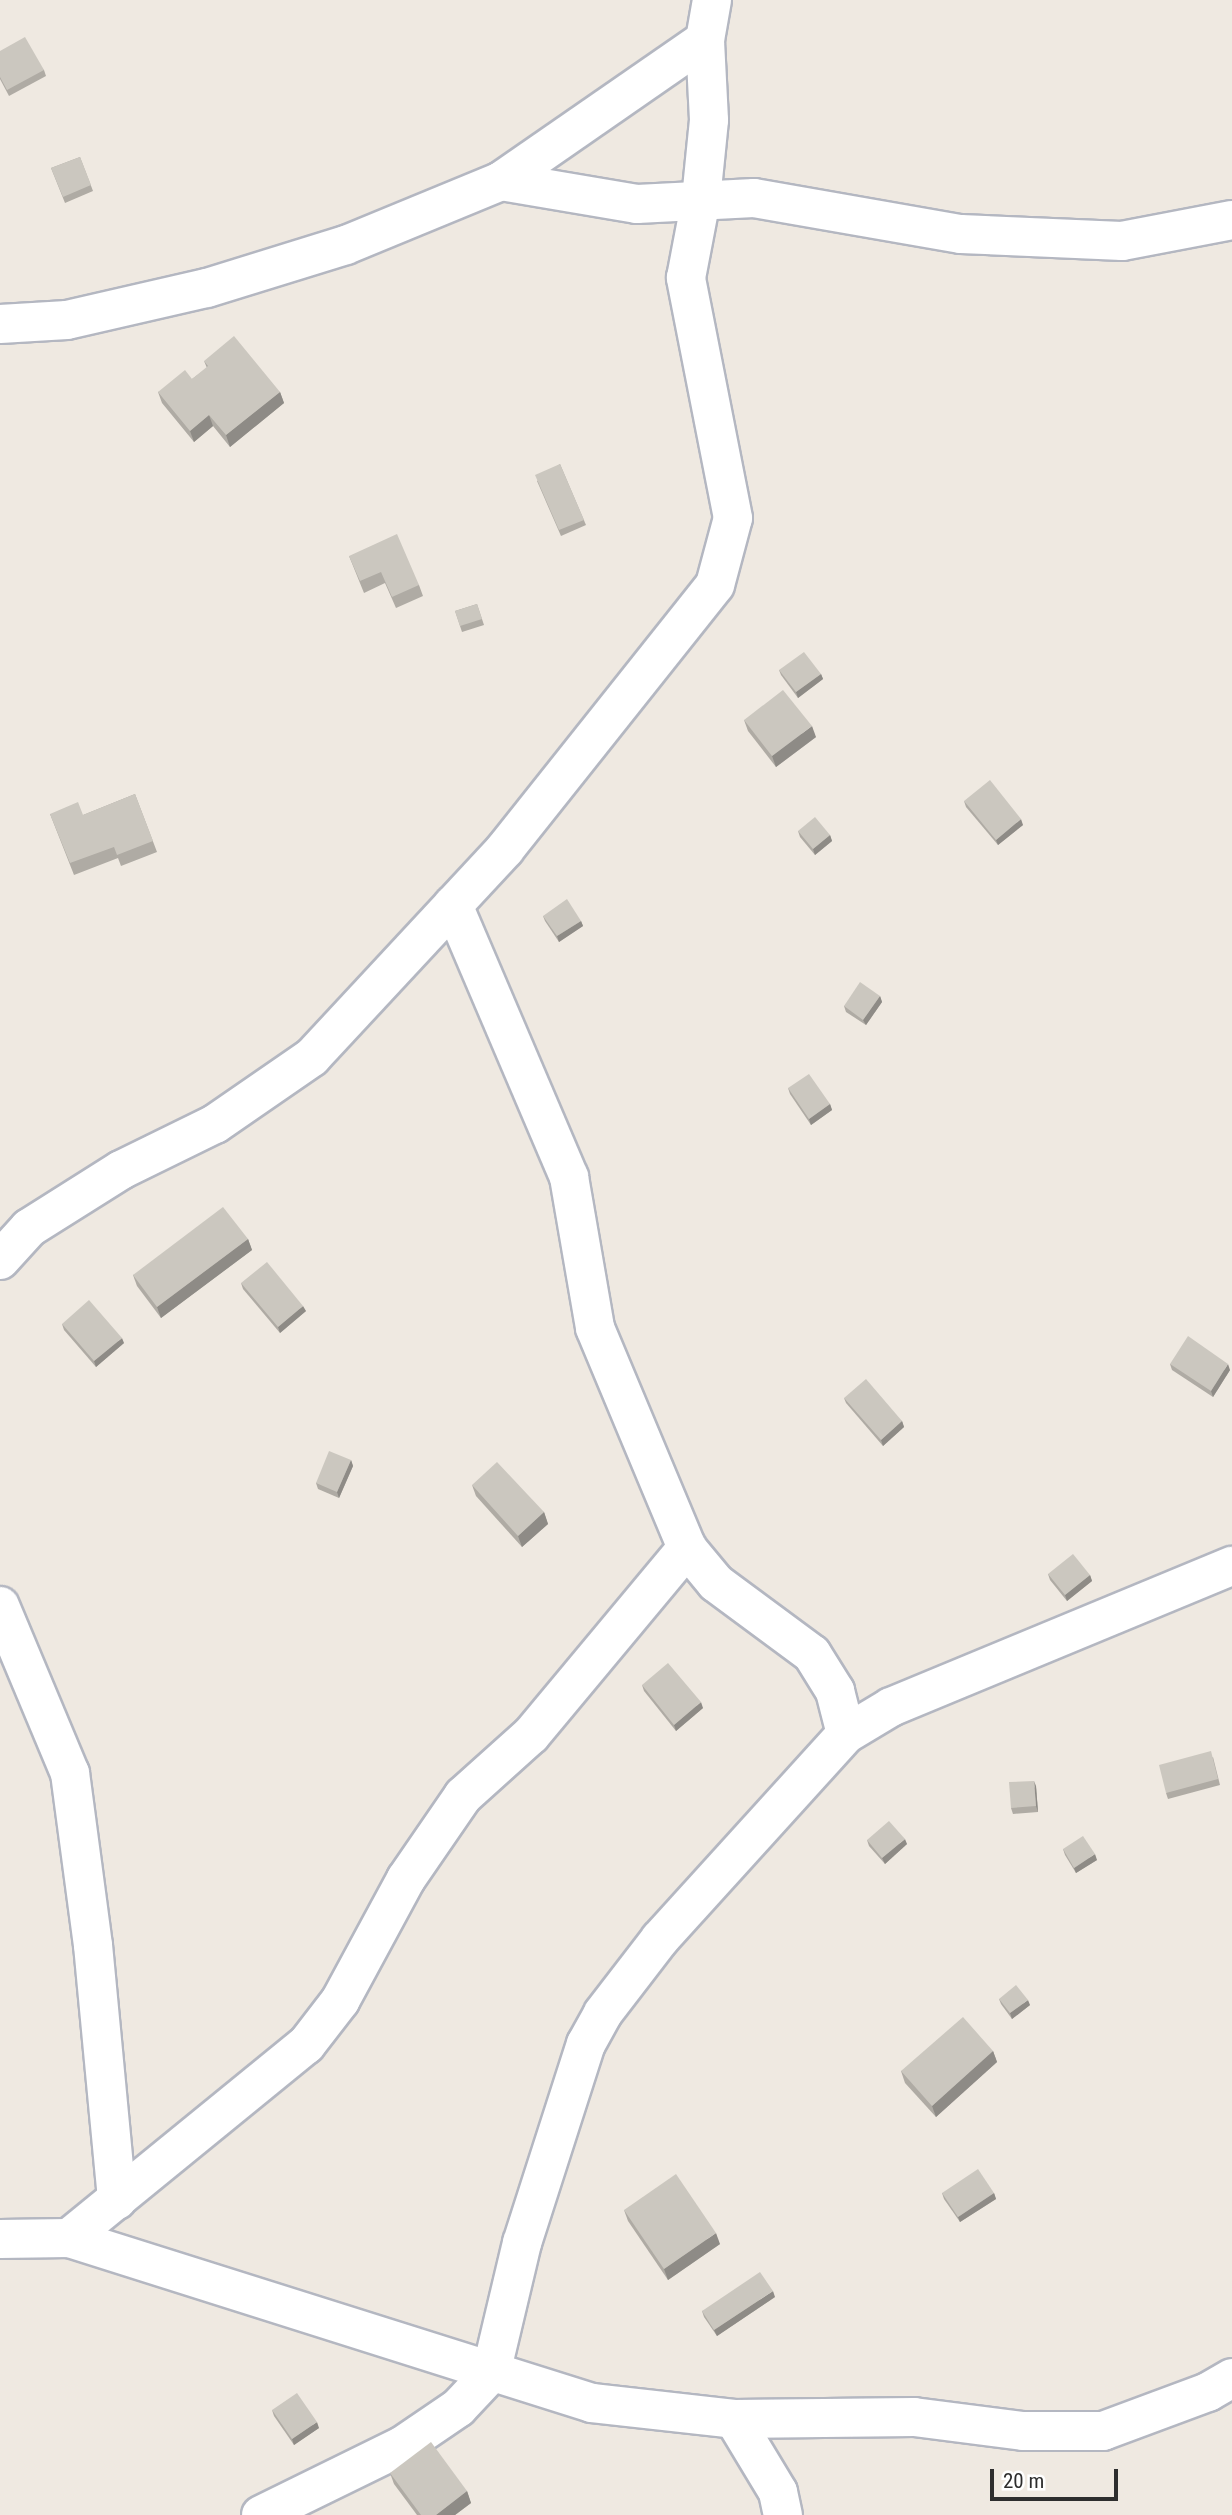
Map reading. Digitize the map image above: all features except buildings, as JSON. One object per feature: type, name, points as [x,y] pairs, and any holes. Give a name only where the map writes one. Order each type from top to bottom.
[{"type":"street","points":[[0,1260],[29,1228],[82,1193],[215,1124],[312,1057],[505,849],[715,585],[733,518],[686,278],[701,199],[709,120],[705,40],[712,0]]},
{"type":"street","points":[[0,324],[67,320],[207,288],[346,245],[501,181],[705,40]]},
{"type":"street","points":[[501,181],[637,204],[754,198],[961,234],[1122,241],[1232,220]]},
{"type":"street","points":[[453,905],[569,1177],[594,1328],[687,1548],[716,1583],[812,1654],[835,1691],[846,1734]]},
{"type":"street","points":[[69,2238],[306,2045],[340,2001],[406,1879],[463,1796],[531,1735],[687,1548]]},
{"type":"street","points":[[261,2515],[402,2446],[458,2408],[491,2373],[522,2243],[586,2044],[603,2012],[660,1939],[846,1734],[891,1707],[1232,1566]]},
{"type":"street","points":[[0,1606],[70,1773],[93,1945],[117,2200]]},
{"type":"street","points":[[0,2239],[69,2238],[592,2403],[734,2419],[914,2417],[1023,2431],[1103,2431],[1208,2392],[1232,2378]]},
{"type":"street","points":[[734,2419],[778,2492],[783,2515]]}]
